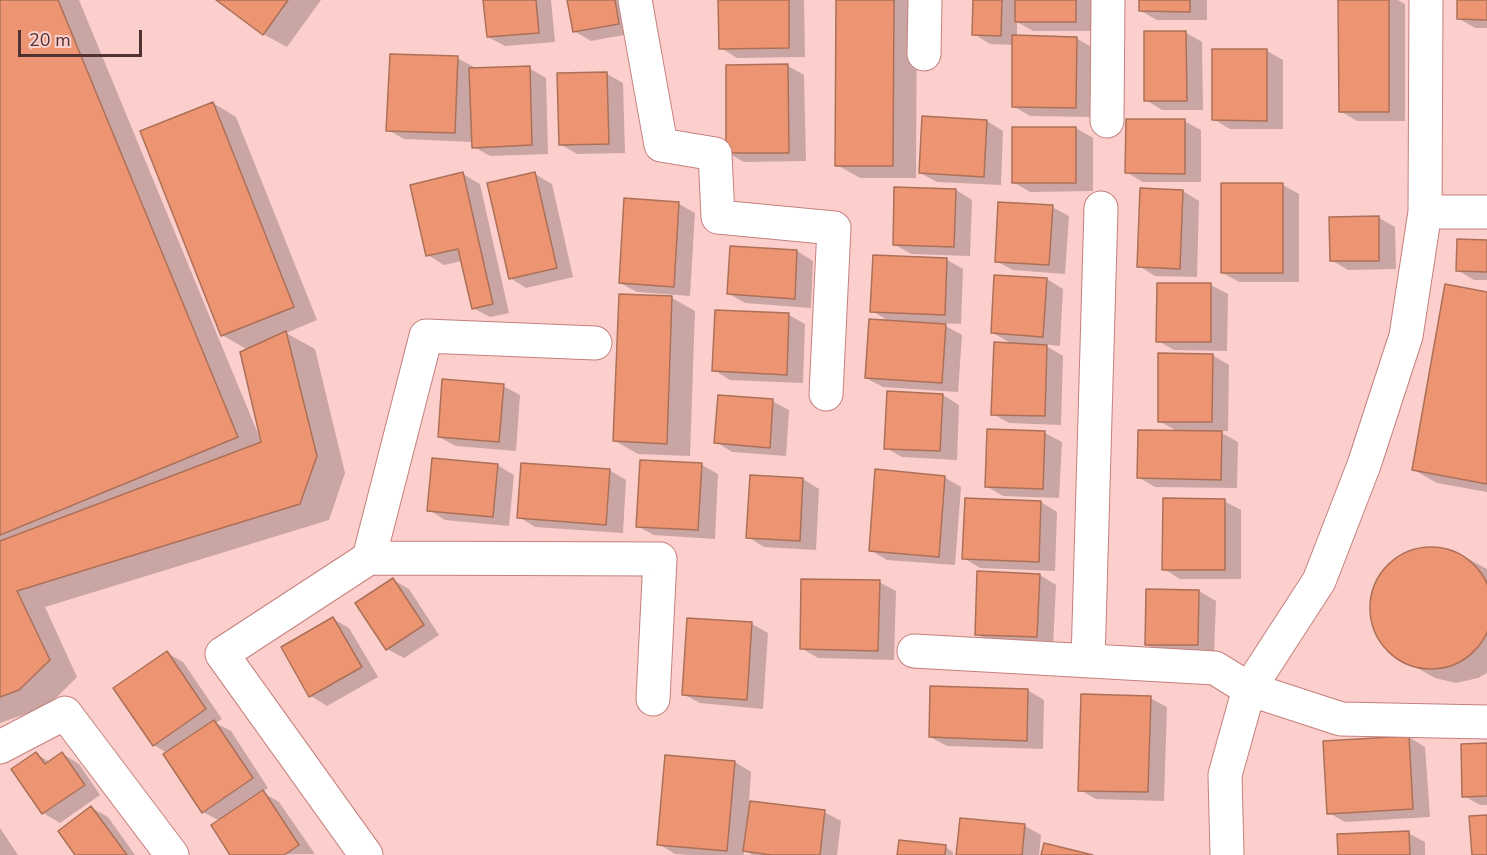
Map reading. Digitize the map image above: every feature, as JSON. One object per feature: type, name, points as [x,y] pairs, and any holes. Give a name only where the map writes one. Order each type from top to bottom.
[{"type":"street","points":[[635,0],[661,144],[716,154],[718,217],[834,228],[826,393]]},
{"type":"street","points":[[924,54],[925,0]]},
{"type":"street","points":[[1107,121],[1108,0]]},
{"type":"street","points":[[1227,855],[1225,775],[1249,689],[1319,581],[1364,465],[1406,336],[1425,212],[1426,0]]},
{"type":"street","points":[[1088,661],[1101,208]]},
{"type":"street","points":[[1425,212],[1487,212]]},
{"type":"street","points":[[369,558],[426,336],[595,344]]},
{"type":"street","points":[[366,855],[222,654],[369,558],[660,559],[653,699]]},
{"type":"street","points":[[914,651],[1215,668],[1249,689],[1341,719],[1487,722]]},
{"type":"street","points":[[0,747],[65,713],[172,855]]},
{"type":"building","points":[[0,0],[58,0],[238,437],[0,535]]},
{"type":"building","points":[[216,0],[288,0],[263,35]]},
{"type":"building","points":[[483,0],[536,0],[539,33],[487,37]]},
{"type":"building","points":[[567,0],[615,0],[619,24],[573,32]]},
{"type":"building","points":[[718,0],[789,0],[789,48],[719,49]]},
{"type":"building","points":[[836,0],[894,0],[893,166],[835,166]]},
{"type":"building","points":[[973,0],[1002,0],[1001,36],[972,35]]},
{"type":"building","points":[[1015,0],[1076,0],[1076,22],[1015,22]]},
{"type":"building","points":[[1139,0],[1190,0],[1190,12],[1139,11]]},
{"type":"building","points":[[1338,0],[1389,0],[1389,112],[1339,112]]},
{"type":"building","points":[[1457,0],[1487,0],[1487,20],[1457,19]]},
{"type":"building","points":[[1144,31],[1186,31],[1187,101],[1144,101]]},
{"type":"building","points":[[1012,35],[1077,37],[1076,108],[1012,107]]},
{"type":"building","points":[[1212,49],[1267,49],[1267,121],[1212,120]]},
{"type":"building","points":[[390,54],[458,56],[455,133],[386,131]]},
{"type":"building","points":[[788,64],[789,153],[726,153],[726,65]]},
{"type":"building","points":[[530,66],[532,145],[472,148],[469,68]]},
{"type":"building","points":[[607,72],[609,144],[559,145],[557,73]]},
{"type":"building","points":[[213,102],[294,307],[221,336],[140,131]]},
{"type":"building","points":[[922,116],[987,120],[984,177],[919,173]]},
{"type":"building","points":[[1126,119],[1185,119],[1185,174],[1125,173]]},
{"type":"building","points":[[1012,127],[1076,127],[1076,183],[1012,183]]},
{"type":"building","points":[[463,172],[493,304],[472,309],[458,249],[426,256],[410,185]]},
{"type":"building","points":[[535,172],[557,268],[509,279],[487,183]]},
{"type":"building","points":[[1221,183],[1283,183],[1283,273],[1221,273]]},
{"type":"building","points":[[894,187],[956,189],[954,247],[893,245]]},
{"type":"building","points":[[1140,188],[1183,190],[1180,269],[1137,267]]},
{"type":"building","points":[[624,198],[679,202],[674,287],[619,283]]},
{"type":"building","points":[[998,202],[1053,205],[1049,265],[995,262]]},
{"type":"building","points":[[1379,216],[1379,261],[1330,261],[1329,217]]},
{"type":"building","points":[[1457,239],[1487,240],[1487,272],[1456,271]]},
{"type":"building","points":[[730,246],[797,250],[795,299],[727,294]]},
{"type":"building","points":[[873,255],[947,258],[945,315],[870,312]]},
{"type":"building","points":[[994,275],[1047,278],[1043,337],[991,333]]},
{"type":"building","points":[[1157,283],[1211,283],[1211,342],[1156,342]]},
{"type":"building","points":[[1445,284],[1487,292],[1487,484],[1412,470]]},
{"type":"building","points":[[619,294],[672,296],[667,444],[613,441]]},
{"type":"building","points":[[715,310],[789,313],[787,375],[712,371]]},
{"type":"building","points":[[869,319],[946,324],[942,383],[865,378]]},
{"type":"building","points":[[286,331],[317,456],[300,504],[17,591],[50,660],[19,690],[0,697],[0,541],[261,442],[240,352]]},
{"type":"building","points":[[994,342],[1047,345],[1045,416],[991,415]]},
{"type":"building","points":[[1158,353],[1213,354],[1212,422],[1158,422]]},
{"type":"building","points":[[442,379],[504,384],[499,442],[438,437]]},
{"type":"building","points":[[887,391],[943,394],[940,451],[884,449]]},
{"type":"building","points":[[718,395],[773,399],[770,448],[714,443]]},
{"type":"building","points":[[987,429],[1045,431],[1043,489],[985,487]]},
{"type":"building","points":[[1138,430],[1222,431],[1221,480],[1137,478]]},
{"type":"building","points":[[432,458],[498,464],[493,517],[427,511]]},
{"type":"building","points":[[640,460],[702,463],[698,530],[636,527]]},
{"type":"building","points":[[521,463],[610,469],[606,525],[517,518]]},
{"type":"building","points":[[875,469],[945,476],[939,557],[869,551]]},
{"type":"building","points":[[750,475],[803,478],[800,541],[746,538]]},
{"type":"building","points":[[965,498],[1041,501],[1039,562],[962,559]]},
{"type":"building","points":[[1163,498],[1225,499],[1225,570],[1162,570]]},
{"type":"building","points":[[1431,547],[1454,552],[1474,565],[1487,585],[1492,608],[1487,631],[1474,651],[1454,664],[1431,669],[1408,664],[1388,651],[1375,631],[1370,608],[1375,585],[1388,565],[1408,552]]},
{"type":"building","points":[[977,571],[1040,574],[1037,637],[975,635]]},
{"type":"building","points":[[393,578],[424,625],[386,650],[355,603]]},
{"type":"building","points":[[801,579],[880,580],[878,651],[800,649]]},
{"type":"building","points":[[1146,589],[1199,590],[1198,645],[1145,645]]},
{"type":"building","points":[[333,617],[362,667],[309,697],[281,647]]},
{"type":"building","points":[[687,618],[752,622],[747,700],[682,695]]},
{"type":"building","points":[[167,651],[206,709],[153,746],[113,688]]},
{"type":"building","points":[[930,686],[1028,689],[1027,741],[929,737]]},
{"type":"building","points":[[1081,694],[1151,696],[1148,792],[1078,791]]},
{"type":"building","points":[[214,720],[253,778],[202,813],[163,754]]},
{"type":"building","points":[[1409,736],[1413,809],[1327,814],[1323,741]]},
{"type":"building","points":[[1487,743],[1487,796],[1462,797],[1461,744]]},
{"type":"building","points":[[36,752],[45,764],[62,752],[85,785],[42,814],[11,769]]},
{"type":"building","points":[[665,755],[735,761],[727,851],[657,845]]},
{"type":"building","points":[[263,790],[299,845],[284,855],[230,855],[211,825]]},
{"type":"building","points":[[750,801],[825,810],[820,855],[771,855],[743,851]]},
{"type":"building","points":[[91,806],[127,855],[75,855],[58,831]]},
{"type":"building","points":[[1487,815],[1487,855],[1472,855],[1469,816]]},
{"type":"building","points":[[960,818],[1025,824],[1022,855],[956,855]]},
{"type":"building","points":[[1409,831],[1410,855],[1338,855],[1337,834]]},
{"type":"building","points":[[899,840],[946,845],[945,855],[897,855]]},
{"type":"building","points":[[1044,843],[1093,855],[1041,855]]}]
